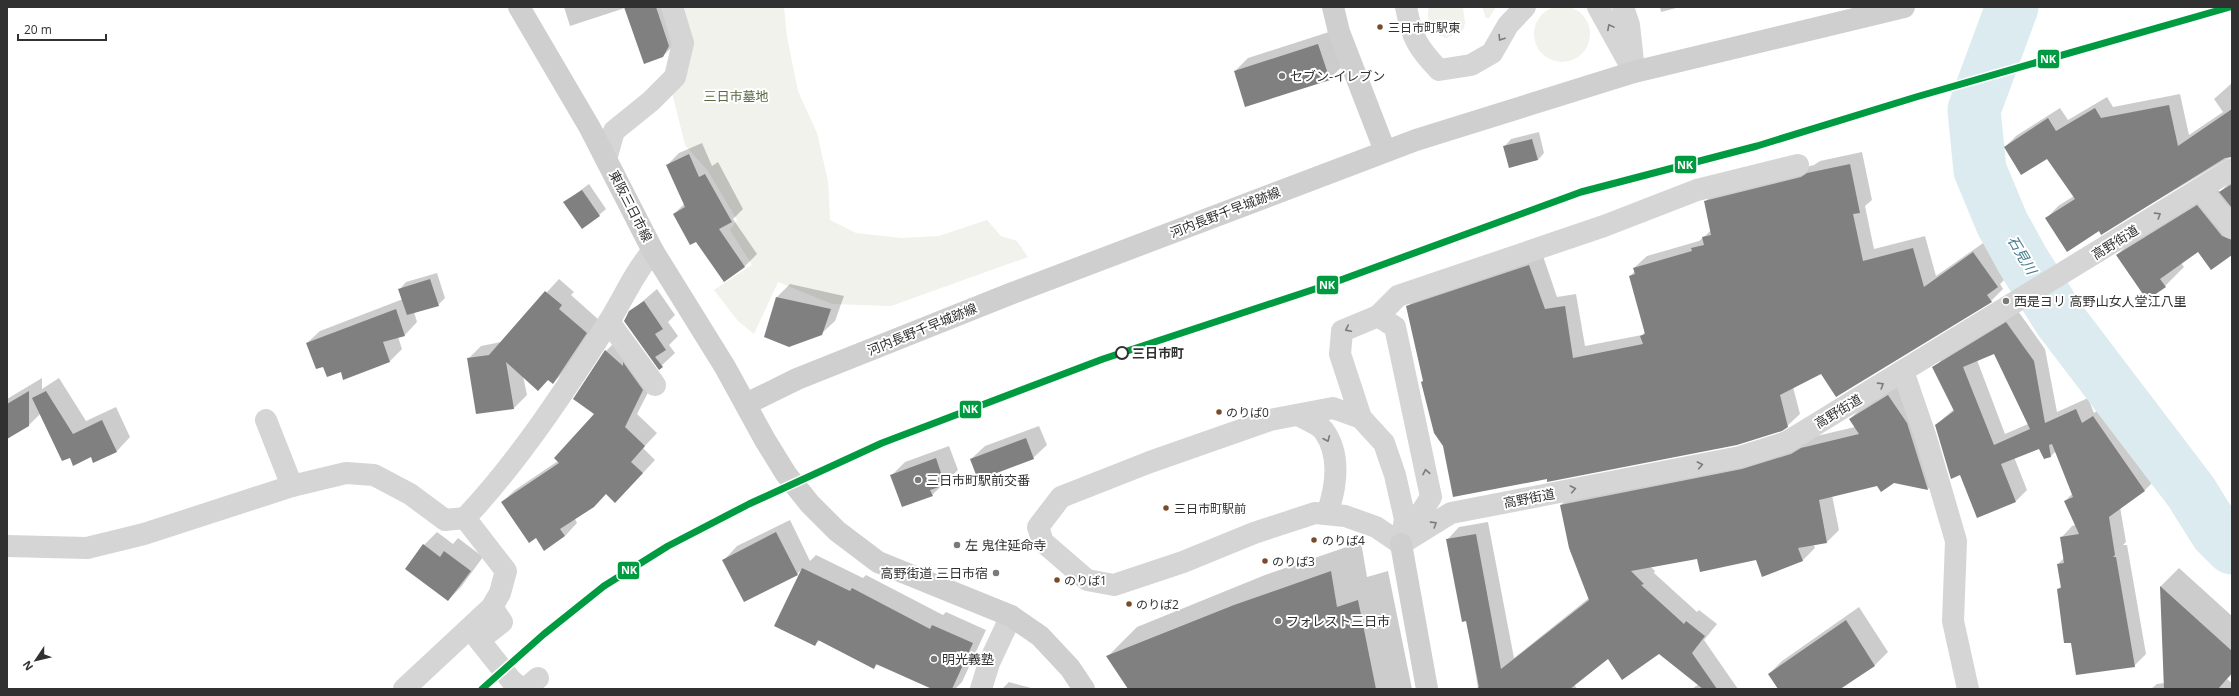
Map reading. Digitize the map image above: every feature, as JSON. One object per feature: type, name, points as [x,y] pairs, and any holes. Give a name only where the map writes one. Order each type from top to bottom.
[{"type":"main road","name":"東阪三日市線","points":[[519,7],[606,159],[653,251],[746,404]]},
{"type":"main road","points":[[1333,7],[1339,32],[1385,151]]},
{"type":"main road","name":"河内長野千早城跡線","points":[[746,404],[797,379],[995,300],[1385,151],[1634,72],[1904,7]]},
{"type":"main road","points":[[746,404],[765,440],[786,474],[810,504],[837,531],[878,562],[1012,616],[1040,636],[1070,668],[1084,689]]},
{"type":"main road","points":[[1401,544],[1427,689]]},
{"type":"street","points":[[606,159],[614,132],[651,102],[675,77],[683,43],[672,7]]},
{"type":"street","points":[[1406,7],[1410,28],[1420,50],[1440,70],[1472,65],[1492,53],[1508,25],[1525,7]]},
{"type":"street","points":[[1598,7],[1634,72]]},
{"type":"street","points":[[1623,7],[1629,25],[1634,72]]},
{"type":"street","points":[[1401,544],[1405,518],[1395,475],[1384,443],[1361,418],[1340,354],[1342,331],[1378,316],[1398,296],[1604,226],[1697,190],[1798,165]]},
{"type":"street","name":"高野街道","points":[[1401,544],[1451,513],[1740,457],[1787,442],[2232,169]]},
{"type":"street","points":[[2200,189],[2232,228]]},
{"type":"street","points":[[7,546],[87,548],[144,534],[292,486],[346,473],[374,475],[410,494],[445,520],[465,518],[489,493],[551,409],[609,322],[640,266],[653,251]]},
{"type":"street","points":[[1378,316],[1395,327],[1431,497],[1401,544]]},
{"type":"street","points":[[609,322],[654,385]]},
{"type":"street","points":[[1903,371],[1926,438],[1956,541],[1953,621],[1968,689]]},
{"type":"street","points":[[1361,418],[1333,408],[1270,420],[1150,462],[1061,497],[1038,527],[1043,542],[1087,580],[1114,585],[1183,562],[1254,533],[1315,513],[1345,516],[1376,527],[1401,544]]},
{"type":"street","points":[[1298,415],[1324,430],[1335,457],[1335,492],[1327,514]]},
{"type":"street","points":[[266,420],[292,486]]},
{"type":"street","points":[[404,689],[492,607],[500,593],[506,571],[465,518]]},
{"type":"street","points":[[492,607],[502,622],[479,640],[511,680],[528,685]]},
{"type":"street","points":[[981,689],[989,663],[1012,616]]},
{"type":"green space","points":[[1556,6],[1568,6],[1578,10],[1586,18],[1590,28],[1590,40],[1586,50],[1578,58],[1568,62],[1556,62],[1546,58],[1538,50],[1534,40],[1534,28],[1538,18],[1546,10]]},
{"type":"green space","name":"三日市墓地","points":[[679,7],[784,7],[787,37],[798,91],[817,133],[828,181],[830,220],[856,233],[901,238],[939,236],[987,220],[1001,236],[1017,241],[1028,257],[891,306],[832,304],[778,282],[754,334],[738,321],[714,290],[752,265],[730,230],[737,220],[708,171],[685,145],[672,92]]},
{"type":"green space","points":[[1429,7],[1463,7],[1465,23],[1463,30],[1447,38],[1437,34],[1429,22]]},
{"type":"green space","points":[[1482,7],[1496,7],[1489,18],[1486,18]]},
{"type":"building","points":[[624,7],[656,7],[669,46],[663,57],[644,64]]},
{"type":"building","name":"セブン-イレブン","points":[[1318,44],[1330,80],[1245,107],[1234,71]]},
{"type":"building","points":[[2169,105],[2178,146],[2232,109],[2232,157],[2225,158],[2101,235],[2099,231],[2067,252],[2045,218],[2075,199],[2047,159],[2021,175],[2004,147],[2048,118],[2056,131],[2095,108],[2101,118]]},
{"type":"building","points":[[1532,139],[1538,160],[1509,168],[1503,146]]},
{"type":"building","points":[[689,154],[699,177],[705,174],[732,222],[719,229],[745,267],[724,282],[696,242],[690,245],[673,214],[685,207],[666,165]]},
{"type":"building","points":[[1850,164],[1860,213],[1853,214],[1863,261],[1913,248],[1924,287],[1973,252],[1998,287],[1987,295],[1992,302],[1836,397],[1821,374],[1780,395],[1788,427],[1782,431],[1737,445],[1547,482],[1547,479],[1453,497],[1443,446],[1434,433],[1421,382],[1423,381],[1406,306],[1529,265],[1545,309],[1565,306],[1573,358],[1643,344],[1640,336],[1645,334],[1629,276],[1635,274],[1633,268],[1692,251],[1691,248],[1704,245],[1702,237],[1711,235],[1704,201],[1801,177],[1807,173]]},
{"type":"building","points":[[2232,184],[2232,208],[2219,192]]},
{"type":"building","points":[[582,190],[600,216],[582,229],[563,202]]},
{"type":"building","points":[[2197,205],[2222,236],[2232,240],[2232,255],[2211,270],[2198,252],[2160,279],[2166,287],[2147,300],[2116,255]]},
{"type":"building","points":[[430,279],[439,306],[407,315],[398,289]]},
{"type":"building","points":[[545,291],[562,305],[559,309],[587,333],[553,384],[548,380],[538,391],[506,362],[514,409],[476,414],[467,358],[489,355]]},
{"type":"building","points":[[776,297],[831,309],[822,335],[789,347],[764,337]]},
{"type":"building","points":[[644,301],[663,329],[655,334],[666,350],[655,357],[663,367],[659,370],[624,321],[629,311]]},
{"type":"building","points":[[396,309],[405,336],[383,342],[390,362],[343,380],[341,372],[327,377],[323,367],[316,369],[306,343]]},
{"type":"building","points":[[2006,322],[2034,361],[2045,423],[2076,409],[2082,423],[2093,416],[2145,491],[2109,517],[2115,555],[2113,557],[2116,557],[2135,667],[2076,675],[2071,643],[2064,643],[2057,589],[2061,588],[2057,564],[2064,563],[2060,537],[2079,534],[2064,501],[2073,497],[2052,444],[2049,445],[2051,457],[2044,459],[2039,449],[2001,464],[1999,459],[2016,502],[1977,518],[1960,475],[1951,479],[1935,425],[1954,411],[1932,367]],"holes":[[[1994,354],[2030,429],[1994,445],[1963,367]]]},
{"type":"building","points":[[605,350],[623,366],[623,362],[643,390],[625,427],[645,446],[631,462],[643,473],[615,503],[606,494],[594,507],[560,529],[565,536],[544,551],[536,538],[529,543],[501,502],[559,463],[554,458],[594,414],[573,399]]},
{"type":"building","points":[[29,391],[29,426],[7,439],[7,404]]},
{"type":"building","points":[[46,391],[73,434],[102,420],[117,452],[93,463],[91,457],[73,466],[70,458],[62,461],[32,398]]},
{"type":"building","points":[[1888,395],[1907,423],[1928,490],[1894,483],[1881,492],[1877,486],[1819,500],[1827,543],[1798,548],[1803,561],[1762,577],[1756,560],[1700,572],[1697,559],[1631,571],[1644,584],[1641,585],[1684,624],[1686,621],[1705,636],[1692,653],[1717,689],[1703,689],[1659,654],[1622,680],[1608,659],[1570,689],[1476,689],[1479,687],[1466,621],[1462,622],[1446,539],[1476,534],[1501,669],[1589,600],[1569,548],[1560,505],[1742,469],[1791,454],[1801,448],[1859,434],[1849,419]]},
{"type":"building","points":[[1026,438],[1034,459],[978,480],[970,459]]},
{"type":"building","name":"三日市町駅前交番","points":[[936,458],[945,485],[930,490],[933,496],[902,507],[890,475]]},
{"type":"building","points":[[776,532],[798,575],[744,602],[722,560]]},
{"type":"building","points":[[423,544],[440,557],[444,551],[471,571],[448,601],[405,569]]},
{"type":"building","points":[[802,568],[850,591],[852,588],[930,629],[932,625],[973,643],[952,689],[932,689],[876,664],[874,669],[818,640],[815,646],[774,626]]},
{"type":"building","name":"フォレスト三日市","points":[[1331,571],[1337,607],[1358,600],[1376,689],[1128,689],[1106,656],[1234,605]]},
{"type":"building","points":[[2160,586],[2232,651],[2232,673],[2218,689],[2164,689]]},
{"type":"building","points":[[1846,620],[1875,666],[1840,689],[1778,689],[1768,674]]},
{"type":"waterway","name":"石見川","points":[[2012,7],[1974,110],[1980,170],[2002,223],[2023,261],[2060,320],[2191,492],[2216,532],[2232,548]]},
{"type":"transit line","name":"NK","points":[[482,689],[544,634],[604,586],[668,546],[749,504],[882,443],[1103,359],[1327,285],[1581,192],[1757,146],[1916,97],[2230,7]]},
{"type":"place","name":"三日市町駅東","points":[[1380,27]]},
{"type":"place","name":"セブン-イレブン","points":[[1282,76]]},
{"type":"place","name":"西是ヨリ 高野山女人堂江八里","points":[[2006,301]]},
{"type":"place","name":"三日市町","points":[[1122,353]]},
{"type":"place","name":"のりば0","points":[[1219,412]]},
{"type":"place","name":"三日市町駅前交番","points":[[918,480]]},
{"type":"place","name":"三日市町駅前","points":[[1166,508]]},
{"type":"place","name":"のりば4","points":[[1314,540]]},
{"type":"place","name":"左 鬼住延命寺","points":[[957,545]]},
{"type":"place","name":"のりば3","points":[[1265,561]]},
{"type":"place","name":"高野街道 三日市宿","points":[[996,573]]},
{"type":"place","name":"のりば1","points":[[1057,580]]},
{"type":"place","name":"のりば2","points":[[1129,604]]},
{"type":"place","name":"フォレスト三日市","points":[[1278,621]]},
{"type":"place","name":"明光義塾","points":[[934,659]]}]
